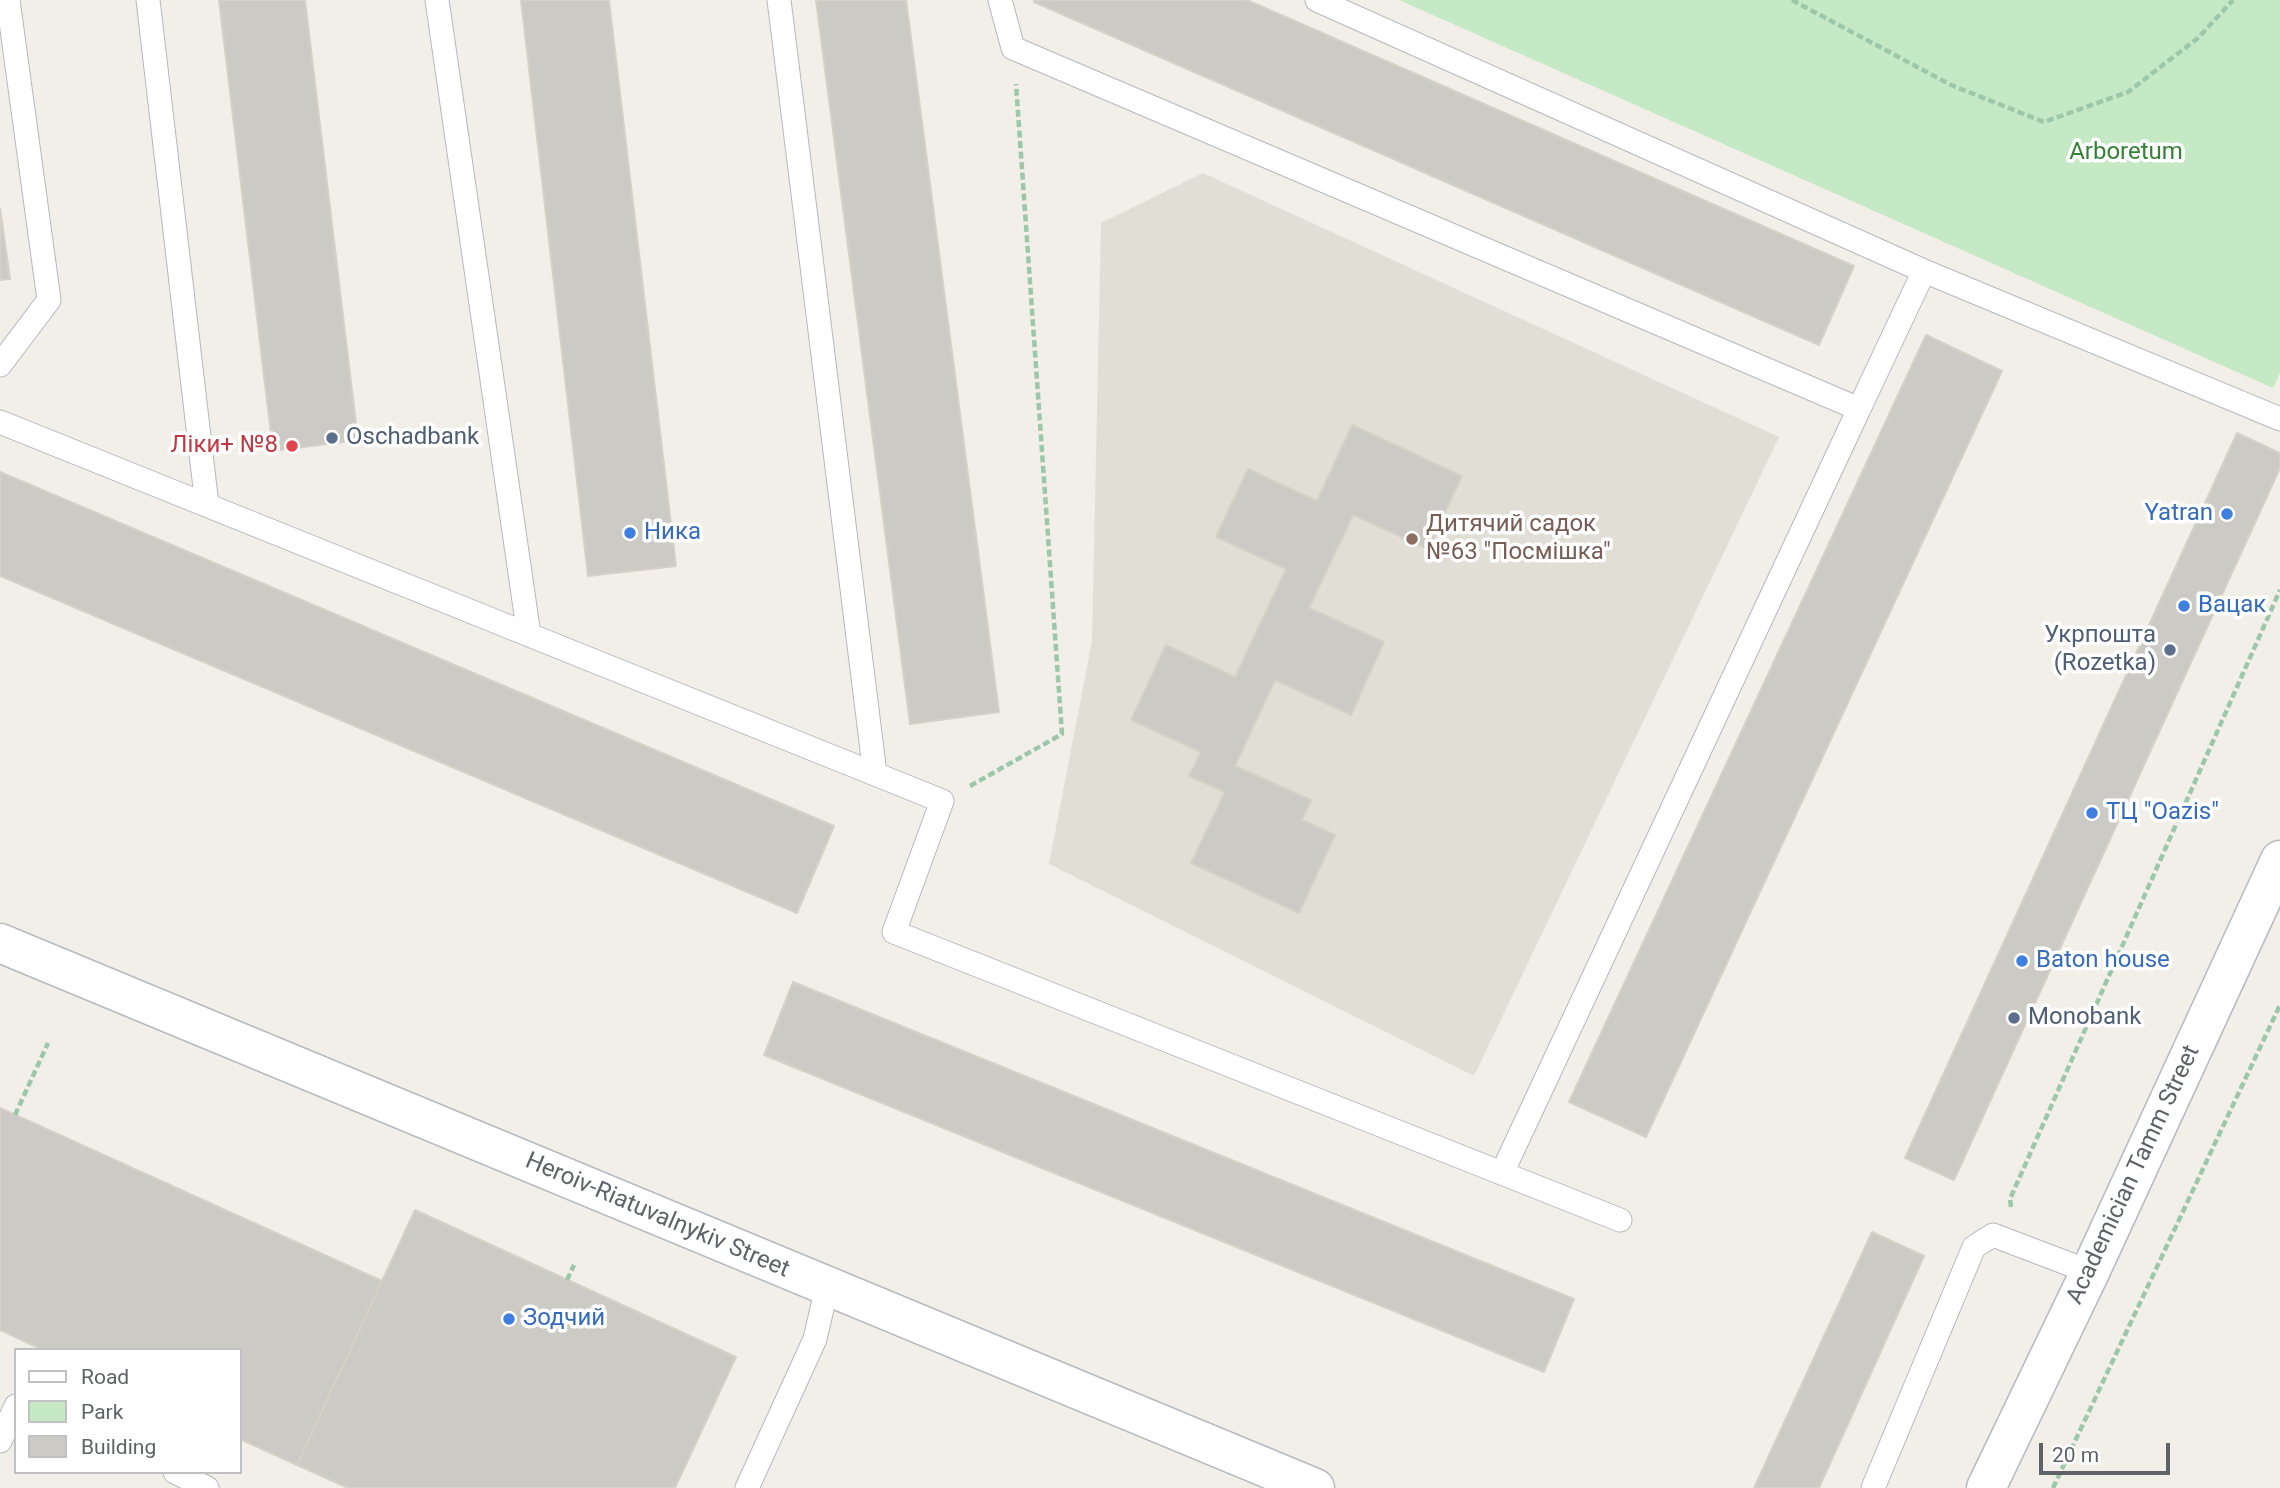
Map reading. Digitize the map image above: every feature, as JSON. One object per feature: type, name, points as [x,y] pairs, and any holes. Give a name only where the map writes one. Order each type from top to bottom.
[{"type":"main road","name":"Academician Tamm Street","points":[[1986,1488],[2090,1272],[2280,860]]},
{"type":"main road","name":"Heroiv-Riatuvalnykiv Street","points":[[0,943],[1315,1488]]},
{"type":"lane","points":[[0,365],[49,300],[8,0]]},
{"type":"lane","points":[[148,0],[207,505]]},
{"type":"lane","points":[[437,0],[529,635]]},
{"type":"lane","points":[[779,0],[875,774]]},
{"type":"lane","points":[[1000,0],[1013,48],[1859,409]]},
{"type":"lane","points":[[1317,0],[1924,271],[2280,419]]},
{"type":"lane","points":[[1502,1173],[1924,271]]},
{"type":"lane","points":[[0,422],[942,801],[894,932],[1620,1220]]},
{"type":"lane","points":[[1873,1488],[1974,1247],[1993,1235],[2090,1272]]},
{"type":"lane","points":[[747,1488],[815,1339],[827,1287]]},
{"type":"lane","points":[[0,1441],[14,1410]]},
{"type":"lane","points":[[180,1474],[207,1488]]},
{"type":"path","points":[[1792,0],[1951,85],[2043,122],[2128,92],[2198,38],[2233,0]]},
{"type":"path","points":[[942,801],[1062,734],[1013,48]]},
{"type":"path","points":[[2014,1242],[2010,1199],[2280,590]]},
{"type":"path","points":[[2053,1488],[2280,1005]]},
{"type":"path","points":[[15,1115],[48,1043]]},
{"type":"path","points":[[567,1280],[574,1265]]},
{"type":"shaded area","name":"Дитячий садок №63 \"Посмішка\"","points":[[1203,173],[1779,437],[1474,1076],[1049,864],[1092,641],[1101,223]]},
{"type":"green space","name":"Arboretum","points":[[1399,0],[2280,0],[2280,373],[2273,388]]},
{"type":"building","points":[[219,0],[305,0],[358,440],[273,451]]},
{"type":"building","points":[[521,0],[609,0],[676,566],[588,576]]},
{"type":"building","points":[[816,0],[906,0],[999,712],[910,724]]},
{"type":"building","points":[[1034,0],[1247,0],[1854,266],[1819,345]]},
{"type":"building","points":[[0,208],[10,279],[0,280]]},
{"type":"building","points":[[1926,335],[2002,371],[1646,1137],[1569,1102]]},
{"type":"building","points":[[1352,425],[1462,476],[1428,549],[1353,515],[1309,608],[1384,642],[1351,715],[1275,680],[1235,766],[1311,800],[1302,820],[1335,835],[1299,913],[1191,863],[1225,792],[1189,776],[1201,752],[1131,720],[1166,645],[1235,677],[1286,569],[1216,537],[1248,469],[1317,501]]},
{"type":"building","name":"ТЦ \"Oazis\"","points":[[2237,433],[2280,453],[2280,468],[1954,1180],[1905,1158]]},
{"type":"building","points":[[0,472],[834,826],[797,913],[0,576]]},
{"type":"building","points":[[793,982],[1574,1299],[1544,1372],[764,1055]]},
{"type":"building","points":[[0,1108],[382,1281],[297,1465],[242,1440],[242,1348],[39,1348],[0,1330]]},
{"type":"building","name":"Зодчий","points":[[415,1210],[736,1357],[675,1488],[348,1488],[297,1465]]},
{"type":"building","points":[[1872,1232],[1924,1256],[1819,1488],[1754,1488]]},
{"type":"place","name":"Oschadbank","points":[[332,438]]},
{"type":"place","name":"Ліки+ №8","points":[[292,446]]},
{"type":"place","name":"Yatran","points":[[2227,514]]},
{"type":"place","name":"Ника","points":[[630,533]]},
{"type":"place","name":"Дитячий садок №63 \"Посмішка\"","points":[[1412,539]]},
{"type":"place","name":"Вацак","points":[[2184,606]]},
{"type":"place","name":"Укрпошта (Rozetka)","points":[[2170,650]]},
{"type":"place","name":"ТЦ \"Oazis\"","points":[[2092,813]]},
{"type":"place","name":"Baton house","points":[[2022,961]]},
{"type":"place","name":"Monobank","points":[[2014,1018]]},
{"type":"place","name":"Зодчий","points":[[509,1319]]}]
